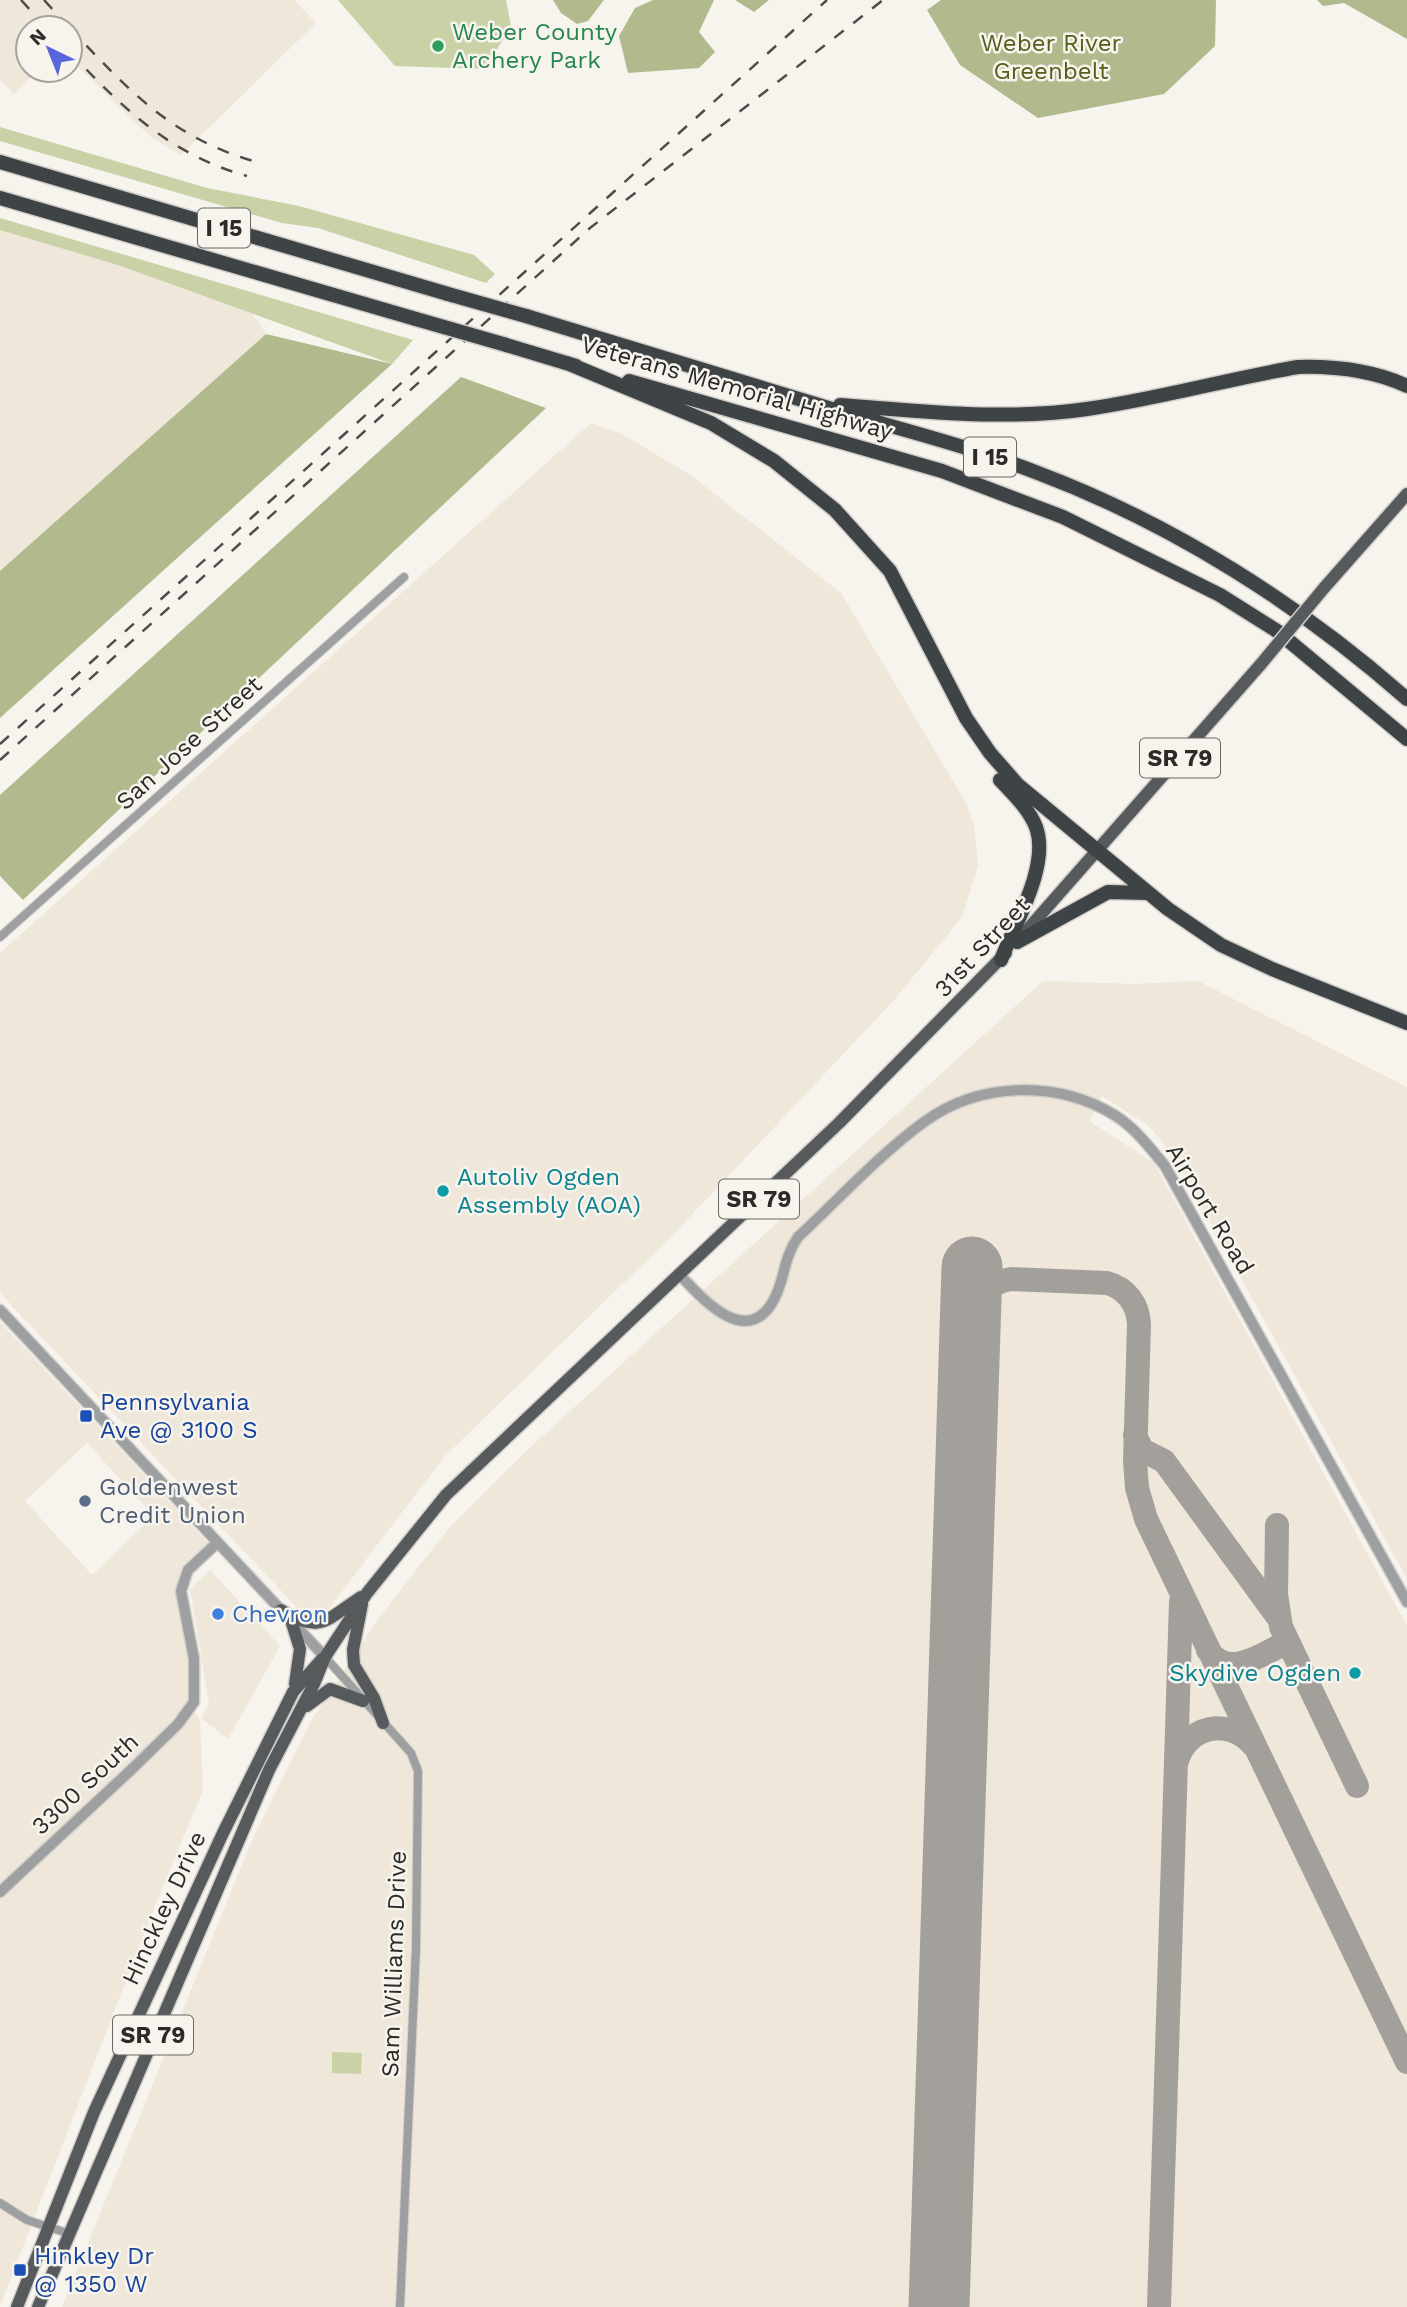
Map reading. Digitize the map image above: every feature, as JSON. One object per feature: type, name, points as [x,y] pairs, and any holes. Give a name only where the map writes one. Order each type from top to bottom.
[{"type":"highway","name":"Veterans Memorial Highway","points":[[0,162],[526,316],[1038,472],[1126,512],[1223,564],[1294,609],[1362,659],[1407,699]]},
{"type":"highway","name":"Veterans Memorial Highway","points":[[0,198],[942,471],[1063,517],[1220,594],[1277,631],[1407,739]]},
{"type":"highway","points":[[567,363],[711,424],[774,461],[835,510],[890,571],[966,718],[990,753],[1018,785],[1148,893],[1221,945],[1317,988],[1407,1023]]},
{"type":"highway","points":[[811,403],[939,413],[1033,414],[1086,410],[1284,370],[1333,366],[1366,372],[1407,386]]},
{"type":"highway","points":[[966,718],[974,743],[1030,815],[1040,845],[1033,882],[1001,960]]},
{"type":"highway","points":[[1017,942],[1108,892],[1148,893]]},
{"type":"main road","name":"31st Street","points":[[551,1394],[839,1123],[1001,960],[1098,852],[1407,494]]},
{"type":"main road","name":"Hinckley Drive","points":[[38,2307],[67,2233],[244,1826],[325,1657],[365,1596],[446,1495],[551,1394]]},
{"type":"main road","points":[[281,1610],[314,1625],[328,1620],[365,1596]]},
{"type":"main road","points":[[365,1596],[353,1650],[354,1665],[374,1698],[383,1723]]},
{"type":"main road","points":[[291,1620],[300,1649],[293,1692]]},
{"type":"main road","name":"Hinckley Drive","points":[[17,2307],[131,2029],[223,1833],[293,1692],[304,1676],[325,1657]]},
{"type":"main road","points":[[301,1711],[330,1689],[363,1701]]},
{"type":"street","name":"San Jose Street","points":[[0,937],[404,577]]},
{"type":"street","name":"Airport Road","points":[[679,1274],[707,1304],[729,1319],[746,1320],[761,1314],[772,1303],[787,1254],[798,1237],[925,1121],[978,1096],[1020,1089],[1086,1101],[1117,1117],[1140,1136],[1165,1166],[1407,1602]]},
{"type":"street","points":[[0,1310],[325,1657]]},
{"type":"street","name":"3300 South","points":[[0,1892],[178,1724],[194,1702],[194,1660],[181,1591],[188,1570],[217,1543]]},
{"type":"street","name":"Sam Williams Drive","points":[[325,1657],[411,1752],[418,1771],[415,1948],[400,2307]]},
{"type":"street","points":[[0,2203],[26,2220],[67,2233]]},
{"type":"shaded area","points":[[0,0],[294,0],[316,23],[181,155],[152,138],[84,72],[84,14],[14,14],[14,84],[24,84],[14,94],[0,79]]},
{"type":"shaded area","points":[[0,223],[248,307],[266,334],[0,571]]},
{"type":"shaded area","points":[[591,423],[622,434],[692,476],[841,593],[966,803],[974,826],[978,866],[962,917],[895,999],[669,1239],[443,1458],[328,1610],[304,1615],[0,1293],[0,953]]},
{"type":"shaded area","points":[[1043,981],[1133,984],[1198,981],[1407,1087],[1407,1579],[1174,1157],[1149,1126],[1102,1096],[1089,1121],[1154,1163],[1407,1626],[1407,2307],[62,2307],[252,1840],[310,1723],[378,1619],[448,1529],[523,1454]]},
{"type":"shaded area","points":[[0,1322],[208,1543],[185,1565],[175,1590],[195,1687],[189,1705],[200,1721],[203,1790],[155,1906],[0,2306]],"holes":[[[87,1443],[154,1516],[92,1575],[25,1501]]]},
{"type":"shaded area","points":[[210,1570],[280,1646],[228,1739],[201,1718],[209,1704],[190,1589]]},
{"type":"green space","name":"Weber County Archery Park","points":[[338,0],[506,0],[511,26],[485,69],[395,66]]},
{"type":"green space","points":[[553,0],[604,0],[588,21],[577,24],[561,13]]},
{"type":"green space","points":[[653,0],[714,0],[699,32],[715,52],[699,68],[628,73],[619,36],[635,8]]},
{"type":"green space","points":[[735,0],[769,0],[754,12]]},
{"type":"green space","name":"Weber River Greenbelt","points":[[941,0],[1216,0],[1215,46],[1164,94],[1038,118],[960,65],[927,10]]},
{"type":"green space","points":[[1317,0],[1407,0],[1407,39],[1344,3],[1323,6]]},
{"type":"green space","points":[[0,127],[207,188],[299,206],[474,255],[495,274],[486,283],[318,228],[282,223],[0,141]]},
{"type":"green space","points":[[0,218],[413,340],[392,364],[118,265],[0,230]]},
{"type":"green space","points":[[266,334],[392,364],[0,718],[0,571]]},
{"type":"green space","points":[[461,377],[546,408],[23,900],[0,876],[0,795]]},
{"type":"green space","points":[[332,2052],[362,2053],[361,2074],[332,2073]]},
{"type":"taxiway","points":[[970,1322],[983,1293],[995,1284],[1011,1279],[1107,1283],[1114,1285],[1130,1298],[1139,1324],[1135,1461],[1137,1488],[1146,1519],[1407,2062]]},
{"type":"taxiway","points":[[1135,1435],[1142,1450],[1164,1461],[1277,1616]]},
{"type":"taxiway","points":[[1277,1525],[1276,1594],[1281,1627],[1357,1786]]},
{"type":"taxiway","points":[[1159,2307],[1181,1601]]},
{"type":"taxiway","points":[[1208,1650],[1216,1659],[1235,1664],[1257,1658],[1287,1642]]},
{"type":"taxiway","points":[[1177,1761],[1190,1740],[1209,1729],[1232,1730],[1252,1744]]},
{"type":"runway","points":[[939,2307],[972,1267]]},
{"type":"railway","points":[[21,0],[34,14]]},
{"type":"railway","points":[[44,0],[57,14]]},
{"type":"railway","points":[[0,744],[827,0]]},
{"type":"railway","points":[[0,760],[590,228],[883,0]]},
{"type":"railway","points":[[84,43],[131,91],[174,124],[198,139],[253,161]]},
{"type":"railway","points":[[84,66],[129,110],[171,142],[195,156],[247,176]]},
{"type":"place","name":"Weber County Archery Park","points":[[438,46]]},
{"type":"place","name":"Autoliv Ogden Assembly (AOA)","points":[[443,1191]]},
{"type":"place","name":"Pennsylvania Ave @ 3100 S","points":[[86,1416]]},
{"type":"place","name":"Goldenwest Credit Union","points":[[85,1501]]},
{"type":"place","name":"Chevron","points":[[218,1614]]},
{"type":"place","name":"Skydive Ogden","points":[[1355,1673]]},
{"type":"place","name":"Hinkley Dr @ 1350 W","points":[[20,2270]]}]
